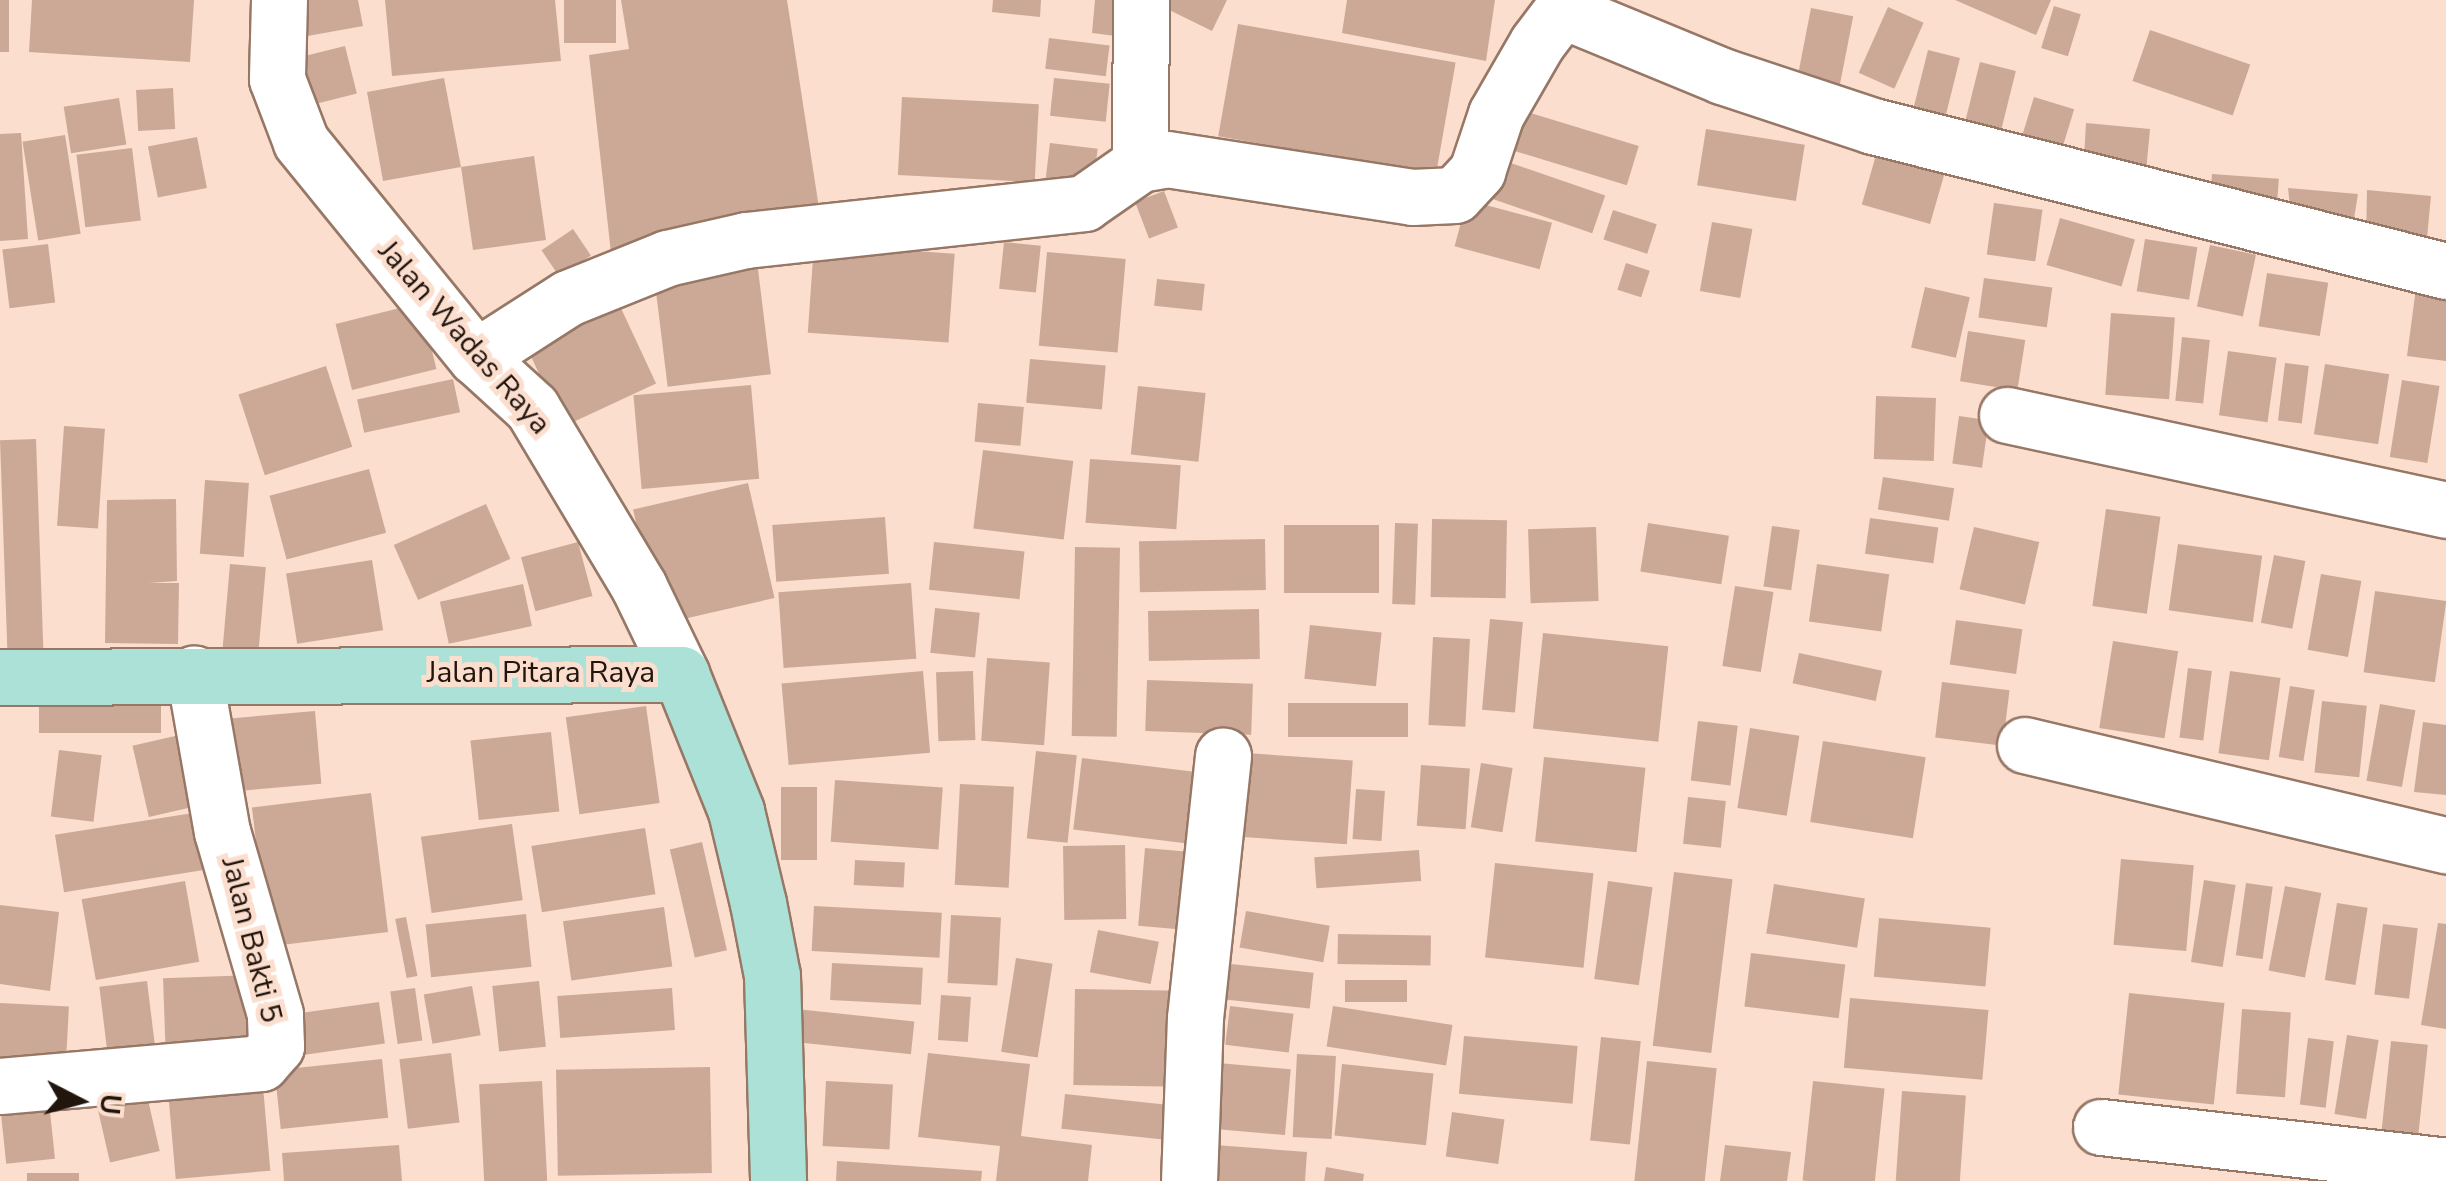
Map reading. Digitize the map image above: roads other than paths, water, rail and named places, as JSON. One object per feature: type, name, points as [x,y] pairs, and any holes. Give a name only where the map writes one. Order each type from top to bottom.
[{"type":"main road","name":"Jalan Pitara Raya","points":[[0,677],[194,673],[682,674],[736,811],[772,976],[778,1181]]},
{"type":"street","name":"Jalan Wadas Raya","points":[[279,0],[277,79],[300,142],[476,358],[532,408],[563,454],[682,674]]},
{"type":"street","points":[[1140,164],[1141,0]]},
{"type":"street","points":[[476,358],[568,298],[666,258],[746,240],[1084,203],[1140,164],[1166,160],[1412,197],[1455,194],[1477,171],[1511,85],[1571,5],[1722,76],[1873,126],[2446,272]]},
{"type":"street","points":[[2007,415],[2446,510]]},
{"type":"street","name":"Jalan Bakti 5","points":[[0,1086],[260,1063],[276,1046],[275,1014],[222,832],[194,673]]},
{"type":"street","points":[[2025,745],[2446,845]]},
{"type":"street","points":[[1189,1181],[1195,1018],[1223,754]]},
{"type":"street","points":[[2101,1127],[2446,1166]]}]
